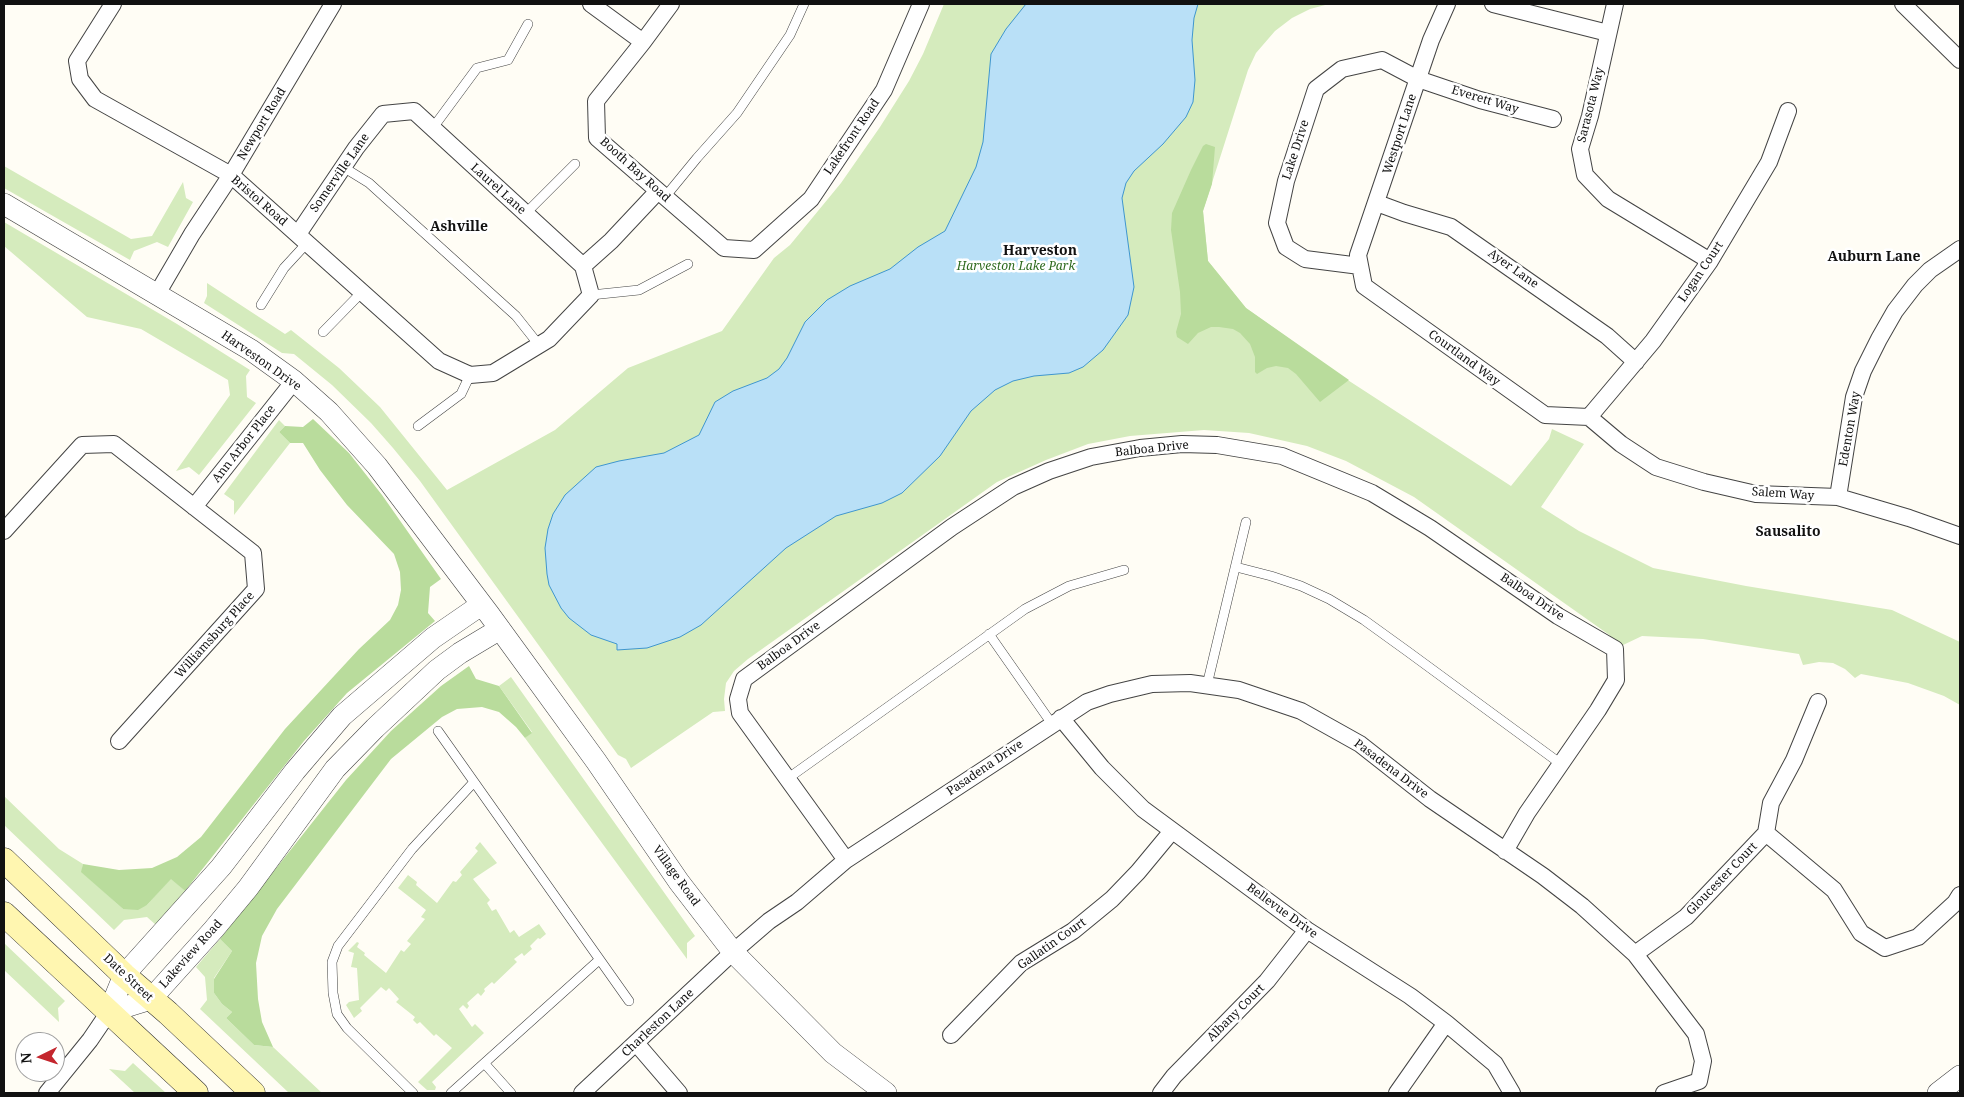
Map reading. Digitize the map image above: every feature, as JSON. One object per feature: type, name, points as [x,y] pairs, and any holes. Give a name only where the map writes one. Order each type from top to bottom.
[{"type":"main road","name":"Date Street","points":[[4,860],[124,975],[168,1013],[253,1093]]},
{"type":"main road","points":[[4,914],[196,1093]]},
{"type":"street","name":"Bristol Road","points":[[114,4],[77,61],[80,79],[95,99],[231,175],[440,360],[470,375]]},
{"type":"street","name":"Newport Road","points":[[157,294],[192,234],[231,175],[333,4]]},
{"type":"street","points":[[591,4],[643,42]]},
{"type":"street","name":"Booth Bay Road","points":[[671,4],[596,101],[597,138],[724,248],[754,250]]},
{"type":"street","name":"Lakefront Road","points":[[754,250],[811,199],[884,90],[921,4]]},
{"type":"street","name":"Westport Lane","points":[[1360,266],[1358,255],[1431,40],[1447,4]]},
{"type":"street","points":[[1493,4],[1608,32]]},
{"type":"street","name":"Sarasota Way","points":[[1615,4],[1590,116],[1580,149],[1586,174],[1608,199],[1710,260]]},
{"type":"street","points":[[1903,4],[1960,60]]},
{"type":"street","name":"Lake Drive","points":[[1360,266],[1305,259],[1286,247],[1277,222],[1286,181],[1316,89],[1342,68],[1382,60],[1418,79]]},
{"type":"street","name":"Everett Way","points":[[1418,79],[1480,100],[1553,119]]},
{"type":"street","name":"Laurel Lane","points":[[384,114],[414,111],[583,266]]},
{"type":"street","name":"Logan Court","points":[[1590,417],[1653,341],[1710,260],[1769,162],[1788,111]]},
{"type":"street","name":"Somerville Lane","points":[[303,238],[343,168],[384,114]]},
{"type":"street","points":[[470,375],[493,374],[549,339],[591,295],[583,266],[662,194]]},
{"type":"street","name":"Ayer Lane","points":[[1377,203],[1404,213],[1452,226],[1607,336],[1636,362]]},
{"type":"street","name":"Harveston Drive","points":[[4,204],[251,350],[294,381],[329,412],[378,466],[500,630]]},
{"type":"street","name":"Edenton Way","points":[[1838,497],[1854,397],[1863,371],[1895,311],[1915,285],[1930,270],[1960,249]]},
{"type":"street","name":"Courtland Way","points":[[1360,266],[1364,286],[1545,415],[1590,417]]},
{"type":"street","name":"Ann Arbor Place","points":[[194,507],[294,381]]},
{"type":"street","name":"Salem Way","points":[[1590,417],[1621,444],[1656,467],[1704,482],[1756,494],[1838,497],[1909,518],[1960,536]]},
{"type":"street","name":"Williamsburg Place","points":[[4,531],[82,445],[114,444],[252,553],[256,589],[119,741]]},
{"type":"street","name":"Balboa Drive","points":[[846,860],[740,713],[738,699],[744,679],[952,527],[1013,487],[1049,471],[1091,457],[1140,448],[1182,444],[1217,445],[1282,456],[1372,493],[1430,528],[1558,616],[1615,649],[1616,680],[1598,710],[1527,813],[1505,850]]},
{"type":"street","points":[[47,1093],[90,1040],[108,1012],[124,975],[221,867],[295,771],[342,716],[433,638],[481,605]]},
{"type":"street","name":"Village Road","points":[[500,630],[590,754],[679,882],[733,952],[834,1053],[886,1093]]},
{"type":"street","name":"Lakeview Road","points":[[108,1012],[151,999],[248,888],[335,769],[375,728],[437,670],[460,653],[500,630]]},
{"type":"street","name":"Pasadena Drive","points":[[733,952],[769,921],[797,902],[846,860],[1087,702],[1110,694],[1152,684],[1190,683],[1207,685],[1239,690],[1301,712],[1360,744],[1430,799],[1582,906],[1635,954],[1696,1034],[1703,1061],[1699,1081],[1664,1093]]},
{"type":"street","name":"Gloucester Court","points":[[1635,954],[1686,917],[1766,834],[1771,803],[1794,760],[1818,702]]},
{"type":"street","name":"Bellevue Drive","points":[[1056,721],[1144,809],[1307,930],[1410,996],[1446,1023],[1495,1064],[1512,1093]]},
{"type":"street","name":"Gallatin Court","points":[[951,1035],[1021,964],[1073,931],[1112,899],[1138,872],[1172,831]]},
{"type":"street","points":[[1766,834],[1834,890],[1861,933],[1885,948],[1918,937],[1960,895]]},
{"type":"street","name":"Albany Court","points":[[1161,1093],[1174,1076],[1267,981],[1307,930]]},
{"type":"street","name":"Charleston Lane","points":[[582,1093],[733,952]]},
{"type":"street","points":[[1397,1093],[1446,1023]]},
{"type":"street","points":[[636,1044],[680,1093]]},
{"type":"street","points":[[1938,1093],[1960,1076]]},
{"type":"lane","points":[[662,194],[737,113],[790,36],[804,4]]},
{"type":"lane","points":[[432,128],[478,68],[508,60],[528,24]]},
{"type":"lane","points":[[525,214],[575,164]]},
{"type":"lane","points":[[343,168],[369,183],[516,316],[539,345]]},
{"type":"lane","points":[[261,305],[303,238]]},
{"type":"lane","points":[[591,295],[639,290],[688,264]]},
{"type":"lane","points":[[323,332],[363,291]]},
{"type":"lane","points":[[418,426],[461,394],[470,375]]},
{"type":"lane","points":[[1207,685],[1246,522]]},
{"type":"lane","points":[[1236,567],[1301,586],[1330,599],[1407,651],[1561,764]]},
{"type":"lane","points":[[787,779],[1025,609],[1051,594],[1094,578],[1124,570]]},
{"type":"lane","points":[[989,634],[1056,721]]},
{"type":"lane","points":[[438,731],[629,1001]]},
{"type":"lane","points":[[413,1093],[347,1028],[338,1014],[333,993],[332,962],[338,946],[412,849],[474,782]]},
{"type":"lane","points":[[452,1093],[599,960]]},
{"type":"lane","points":[[485,1064],[511,1093]]},
{"type":"green space","name":"Harveston Lake Park","points":[[944,4],[1329,4],[1310,9],[1292,18],[1275,31],[1256,53],[1248,70],[1203,211],[1208,261],[1246,308],[1340,375],[1511,486],[1549,439],[1552,429],[1584,444],[1541,507],[1579,531],[1653,568],[1746,586],[1892,610],[1960,642],[1960,705],[1944,696],[1908,683],[1861,674],[1855,678],[1845,669],[1833,663],[1819,662],[1803,665],[1799,654],[1703,639],[1642,636],[1621,646],[1608,634],[1414,497],[1346,461],[1307,446],[1249,433],[1204,430],[1130,436],[1088,444],[997,482],[748,659],[734,671],[726,683],[725,711],[713,712],[631,768],[626,759],[618,755],[420,481],[393,448],[371,423],[332,385],[294,354],[282,353],[204,303],[207,296],[207,283],[285,334],[291,330],[339,368],[380,407],[447,490],[555,430],[628,368],[722,331],[774,258],[790,245],[841,183],[880,127],[909,81],[923,54]]},
{"type":"green space","points":[[1206,144],[1215,147],[1212,184],[1203,211],[1208,261],[1246,308],[1349,380],[1320,402],[1296,374],[1288,368],[1276,366],[1267,368],[1257,374],[1255,372],[1255,357],[1250,344],[1240,333],[1233,329],[1211,327],[1198,333],[1188,344],[1177,337],[1176,332],[1181,314],[1180,292],[1171,230],[1172,213],[1191,170],[1203,146]]},
{"type":"green space","points":[[4,166],[131,239],[152,236],[183,182],[186,198],[193,202],[168,247],[157,242],[134,251],[130,260],[4,188]]},
{"type":"green space","points":[[4,222],[177,324],[250,370],[246,376],[247,397],[256,403],[199,475],[189,467],[176,471],[230,395],[228,380],[141,329],[87,317],[4,246]]},
{"type":"green space","points":[[313,419],[349,453],[382,495],[441,579],[430,587],[428,613],[435,621],[347,693],[304,741],[185,891],[171,879],[147,905],[138,910],[123,909],[81,872],[83,864],[119,870],[152,868],[177,857],[201,837],[285,729],[359,649],[390,620],[398,605],[401,590],[400,572],[394,554],[347,505],[320,470],[303,443],[290,443],[279,432],[285,426],[303,427]]},
{"type":"green space","points":[[279,420],[285,426],[279,432],[290,443],[234,515],[234,501],[224,494]]},
{"type":"green space","points":[[469,666],[476,679],[499,686],[532,733],[525,738],[499,712],[482,707],[457,709],[442,717],[391,759],[277,909],[262,936],[256,963],[258,999],[262,1022],[273,1047],[254,1045],[226,1018],[232,1012],[222,1004],[214,993],[214,979],[232,951],[220,939],[346,780],[391,731],[441,686]]},
{"type":"green space","points":[[511,677],[695,936],[687,943],[687,959],[525,738],[532,732],[499,686]]},
{"type":"green space","points":[[4,796],[59,849],[83,864],[82,872],[123,909],[147,905],[171,878],[185,891],[156,925],[147,917],[124,920],[114,930],[4,825]]},
{"type":"green space","points":[[480,842],[497,863],[473,879],[490,900],[487,903],[492,911],[496,909],[510,933],[514,930],[519,937],[539,924],[546,934],[540,939],[538,938],[530,946],[532,949],[524,956],[522,953],[514,959],[517,962],[494,984],[492,982],[484,989],[485,991],[481,996],[478,993],[467,1003],[469,1006],[467,1009],[463,1005],[459,1009],[472,1027],[475,1024],[484,1033],[432,1082],[436,1087],[435,1090],[427,1090],[418,1082],[452,1048],[436,1034],[434,1036],[420,1022],[417,1024],[413,1020],[415,1017],[396,1002],[399,999],[389,988],[386,991],[381,987],[360,1008],[362,1011],[354,1018],[346,1005],[349,1002],[359,1000],[357,968],[351,967],[354,953],[348,951],[357,942],[359,943],[357,947],[365,953],[364,955],[386,973],[401,950],[404,952],[411,944],[407,941],[425,919],[421,917],[426,910],[398,888],[408,875],[417,882],[416,885],[437,903],[453,881],[456,882],[462,875],[460,872],[478,851],[475,848]]},
{"type":"green space","points":[[220,939],[232,951],[214,978],[214,993],[222,1004],[232,1012],[226,1018],[254,1045],[273,1047],[322,1093],[289,1093],[200,1009],[207,1000],[205,977],[196,967]]},
{"type":"green space","points":[[4,943],[65,1001],[58,1008],[59,1022],[4,970]]},
{"type":"green space","points":[[133,1063],[166,1093],[135,1093],[109,1069],[125,1071]]},
{"type":"water","points":[[1026,4],[1198,4],[1194,18],[1192,40],[1195,80],[1193,102],[1186,117],[1163,144],[1134,171],[1126,183],[1122,198],[1134,287],[1128,315],[1103,350],[1083,367],[1069,373],[1034,376],[1013,381],[995,390],[971,411],[940,456],[902,493],[882,503],[836,516],[786,548],[701,625],[680,637],[647,648],[617,650],[617,644],[591,635],[569,618],[561,608],[549,585],[545,548],[548,529],[553,514],[565,495],[596,467],[664,453],[699,435],[715,402],[733,391],[767,378],[779,369],[787,358],[805,322],[827,300],[850,286],[890,269],[918,247],[945,231],[976,167],[983,142],[991,54],[1006,29]]},
{"type":"district","name":"Ashville","points":[[459,227]]},
{"type":"district","name":"Harveston","points":[[1040,251]]},
{"type":"district","name":"Auburn Lane","points":[[1874,257]]},
{"type":"district","name":"Sausalito","points":[[1788,532]]}]
